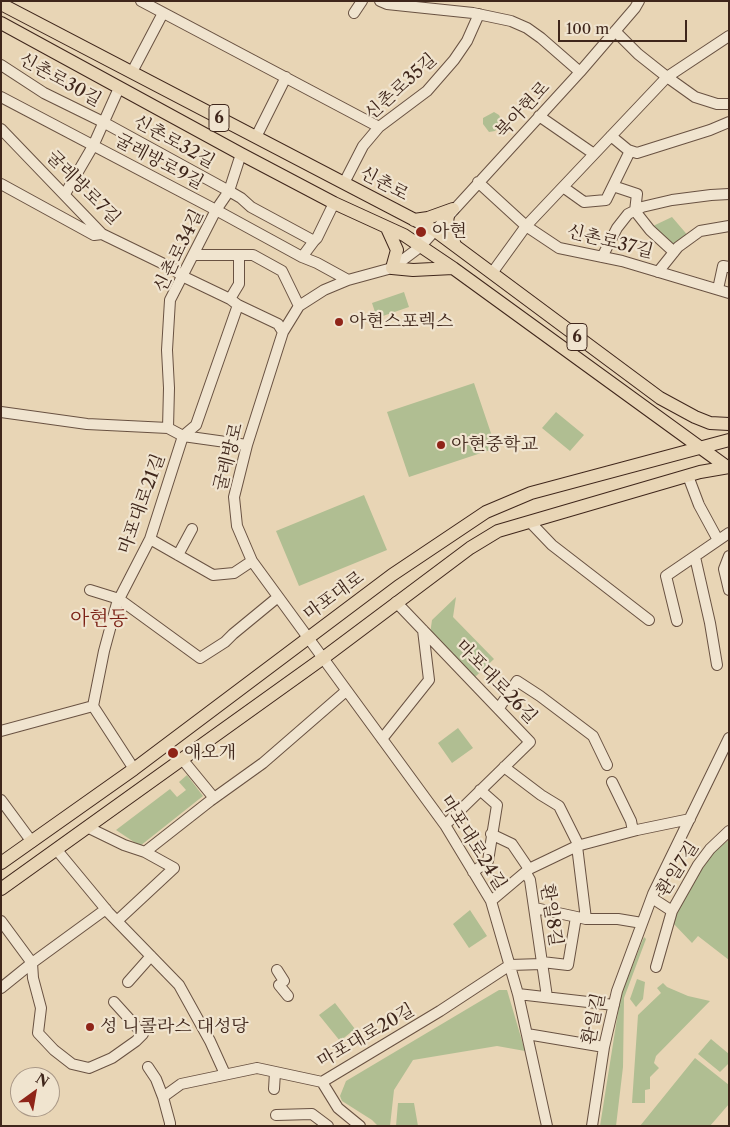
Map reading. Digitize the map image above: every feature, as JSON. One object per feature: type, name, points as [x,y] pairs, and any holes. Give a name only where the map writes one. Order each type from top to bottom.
[{"type":"main road","name":"신촌로","points":[[3,5],[414,220],[453,268],[728,467]]},
{"type":"main road","name":"신촌로","points":[[1,24],[334,203],[404,235],[455,245],[660,398],[710,423],[729,424]]},
{"type":"main road","points":[[414,220],[451,212]]},
{"type":"main road","points":[[451,212],[447,223],[455,245]]},
{"type":"main road","points":[[387,228],[397,250],[392,268],[413,270],[453,268]]},
{"type":"main road","name":"마포대로","points":[[1,864],[134,769],[307,637],[392,575],[486,512],[531,493],[729,440]]},
{"type":"main road","points":[[1,889],[322,658],[470,548],[498,531],[688,476],[728,467]]},
{"type":"street","points":[[141,1],[380,127]]},
{"type":"street","points":[[354,13],[362,1]]},
{"type":"street","points":[[380,1],[387,4],[479,14],[511,21],[527,28],[541,38],[580,72]]},
{"type":"street","name":"북아현로","points":[[427,238],[580,72],[639,1]]},
{"type":"street","points":[[132,72],[163,13]]},
{"type":"street","name":"신촌로35길","points":[[344,183],[364,146],[380,127],[427,91],[454,60],[467,41],[479,14]]},
{"type":"street","points":[[615,31],[638,54],[695,97],[717,104],[729,104]]},
{"type":"street","points":[[492,273],[526,226],[667,77],[729,36]]},
{"type":"street","name":"신촌로30길","points":[[1,65],[44,93],[104,122]]},
{"type":"street","points":[[256,137],[286,78]]},
{"type":"street","name":"신촌로30길","points":[[65,194],[93,146],[119,88]]},
{"type":"street","name":"굴레방로9길","points":[[1,97],[348,280]]},
{"type":"street","points":[[538,116],[594,154]]},
{"type":"street","name":"신촌로32길","points":[[104,122],[229,191]]},
{"type":"street","points":[[611,136],[630,151],[637,153],[710,130],[729,122]]},
{"type":"street","name":"굴레방로7길","points":[[1,128],[102,234],[172,268],[182,276],[278,324],[283,332]]},
{"type":"street","points":[[563,187],[584,202],[606,200],[630,151]]},
{"type":"street","name":"신촌로34길","points":[[168,428],[169,388],[167,350],[170,300],[216,210],[229,191],[241,154]]},
{"type":"street","name":"신촌로37길","points":[[478,182],[526,226],[559,248],[602,257],[729,293]]},
{"type":"street","points":[[1,184],[94,236],[102,234]]},
{"type":"street","points":[[613,186],[637,194],[634,211]]},
{"type":"street","points":[[229,191],[241,198],[251,208],[314,241]]},
{"type":"street","points":[[602,257],[617,228],[628,214],[642,207],[711,194],[729,194]]},
{"type":"street","points":[[302,257],[317,238],[334,203]]},
{"type":"street","points":[[634,211],[650,230],[674,252]]},
{"type":"street","points":[[658,272],[678,247],[700,231],[729,226]]},
{"type":"street","name":"굴레방로","points":[[322,658],[252,561],[236,526],[234,497],[247,445],[283,332],[299,306],[324,290],[348,280],[392,268],[427,238]]},
{"type":"street","points":[[193,255],[253,255],[282,271],[299,306]]},
{"type":"street","points":[[234,302],[239,284],[239,255]]},
{"type":"street","points":[[718,290],[723,266],[729,267]]},
{"type":"street","name":"마포대로21길","points":[[94,706],[104,651],[119,599],[150,538],[184,436],[196,425],[234,302]]},
{"type":"street","points":[[1,412],[87,424],[168,428],[184,436],[247,445]]},
{"type":"street","points":[[688,476],[699,506],[718,540]]},
{"type":"street","points":[[530,522],[552,545],[649,620]]},
{"type":"street","points":[[178,555],[192,529]]},
{"type":"street","points":[[677,620],[666,576],[729,533]]},
{"type":"street","points":[[150,538],[213,575],[234,573],[252,561]]},
{"type":"street","points":[[729,556],[724,569],[729,590]]},
{"type":"street","points":[[695,557],[710,623],[717,665]]},
{"type":"street","points":[[90,590],[119,599],[200,658],[225,642],[278,597]]},
{"type":"street","name":"마포대로26길","points":[[396,602],[530,742],[444,825]]},
{"type":"street","points":[[382,739],[429,680],[423,630]]},
{"type":"street","name":"마포대로24길","points":[[322,658],[444,825],[491,901],[518,994],[547,1126]]},
{"type":"street","points":[[499,708],[517,681],[593,736],[608,765]]},
{"type":"street","points":[[145,852],[214,798],[263,763],[346,691]]},
{"type":"street","points":[[1,731],[94,706],[134,769]]},
{"type":"street","name":"환일길","points":[[592,1126],[604,1047],[616,991],[652,898],[690,819],[724,761],[729,738]]},
{"type":"street","points":[[182,759],[214,798]]},
{"type":"street","points":[[504,767],[559,806],[578,846],[581,918]]},
{"type":"street","points":[[612,782],[631,821],[633,831]]},
{"type":"street","points":[[473,872],[488,861],[497,805],[480,790]]},
{"type":"street","points":[[1,800],[32,842]]},
{"type":"street","points":[[491,901],[528,871],[578,846],[633,831],[690,819]]},
{"type":"street","points":[[87,827],[124,845],[145,852],[174,868],[117,921]]},
{"type":"street","name":"환일7길","points":[[652,898],[672,911],[702,859],[729,832]]},
{"type":"street","name":"환일8길","points":[[491,834],[512,844],[528,871],[547,997]]},
{"type":"street","points":[[56,849],[106,909],[179,985],[210,1041],[225,1074]]},
{"type":"street","points":[[535,908],[581,918],[618,918],[642,923]]},
{"type":"street","points":[[1,988],[106,909]]},
{"type":"street","points":[[656,967],[672,911]]},
{"type":"street","name":"환일8길","points":[[510,965],[542,963],[568,966],[581,918]]},
{"type":"street","points":[[1,922],[32,963],[33,978],[41,1008],[38,1033],[54,1050],[72,1064],[89,1068],[112,1058],[143,1034],[114,1002]]},
{"type":"street","points":[[128,982],[151,956]]},
{"type":"street","name":"마포대로20길","points":[[163,1097],[181,1084],[258,1068],[322,1082],[440,1011],[510,965]]},
{"type":"street","points":[[276,970],[288,996]]},
{"type":"street","points":[[518,994],[614,1005]]},
{"type":"street","points":[[527,1034],[604,1047]]},
{"type":"street","points":[[148,1067],[156,1079],[163,1097],[170,1126]]},
{"type":"street","points":[[274,1088],[275,1072]]},
{"type":"street","points":[[322,1082],[338,1108],[360,1126]]},
{"type":"street","points":[[276,1115],[312,1114],[328,1126]]},
{"type":"green space","points":[[494,112],[499,115],[503,123],[495,131],[489,132],[483,124],[483,118]]},
{"type":"green space","points":[[672,217],[690,238],[676,249],[653,226]]},
{"type":"green space","points":[[404,292],[409,307],[377,318],[372,303]]},
{"type":"green space","points":[[474,383],[496,448],[409,477],[387,412]]},
{"type":"green space","points":[[556,412],[584,435],[570,451],[542,428]]},
{"type":"green space","points":[[364,495],[387,550],[299,586],[276,531]]},
{"type":"green space","points":[[456,597],[453,617],[494,659],[474,678],[430,634],[432,620]]},
{"type":"green space","points":[[458,728],[473,748],[452,763],[438,743]]},
{"type":"green space","points":[[187,775],[203,796],[140,846],[116,830],[170,789],[177,797],[186,790],[179,782]]},
{"type":"green space","points":[[729,840],[729,960],[698,936],[692,943],[672,922],[680,904],[710,853]]},
{"type":"green space","points":[[470,910],[487,936],[469,948],[453,924]]},
{"type":"green space","points":[[644,937],[646,939],[624,998],[623,1067],[616,1126],[600,1126],[622,992]]},
{"type":"green space","points":[[637,979],[645,982],[643,999],[636,1007],[630,999]]},
{"type":"green space","points":[[663,983],[667,987],[688,996],[710,1001],[656,1056],[654,1063],[659,1068],[650,1077],[650,1089],[645,1090],[645,1103],[632,1103],[638,1015],[661,993],[657,988]]},
{"type":"green space","points":[[499,990],[507,990],[525,1051],[497,1046],[413,1060],[394,1090],[390,1126],[378,1126],[372,1120],[342,1101],[340,1096],[346,1081]]},
{"type":"green space","points":[[335,1003],[355,1029],[340,1041],[319,1015]]},
{"type":"green space","points":[[711,1039],[729,1054],[729,1063],[720,1072],[698,1054]]},
{"type":"green space","points":[[695,1058],[729,1085],[729,1104],[710,1126],[640,1126]]},
{"type":"green space","points":[[398,1103],[414,1103],[418,1126],[396,1126]]},
{"type":"place","name":"아현","points":[[421,232]]},
{"type":"place","name":"아현스포렉스","points":[[339,322]]},
{"type":"place","name":"아현중학교","points":[[441,445]]},
{"type":"place","name":"애오개","points":[[173,753]]},
{"type":"place","name":"성 니콜라스 대성당","points":[[90,1027]]},
{"type":"district","name":"아현동","points":[[99,619]]}]
